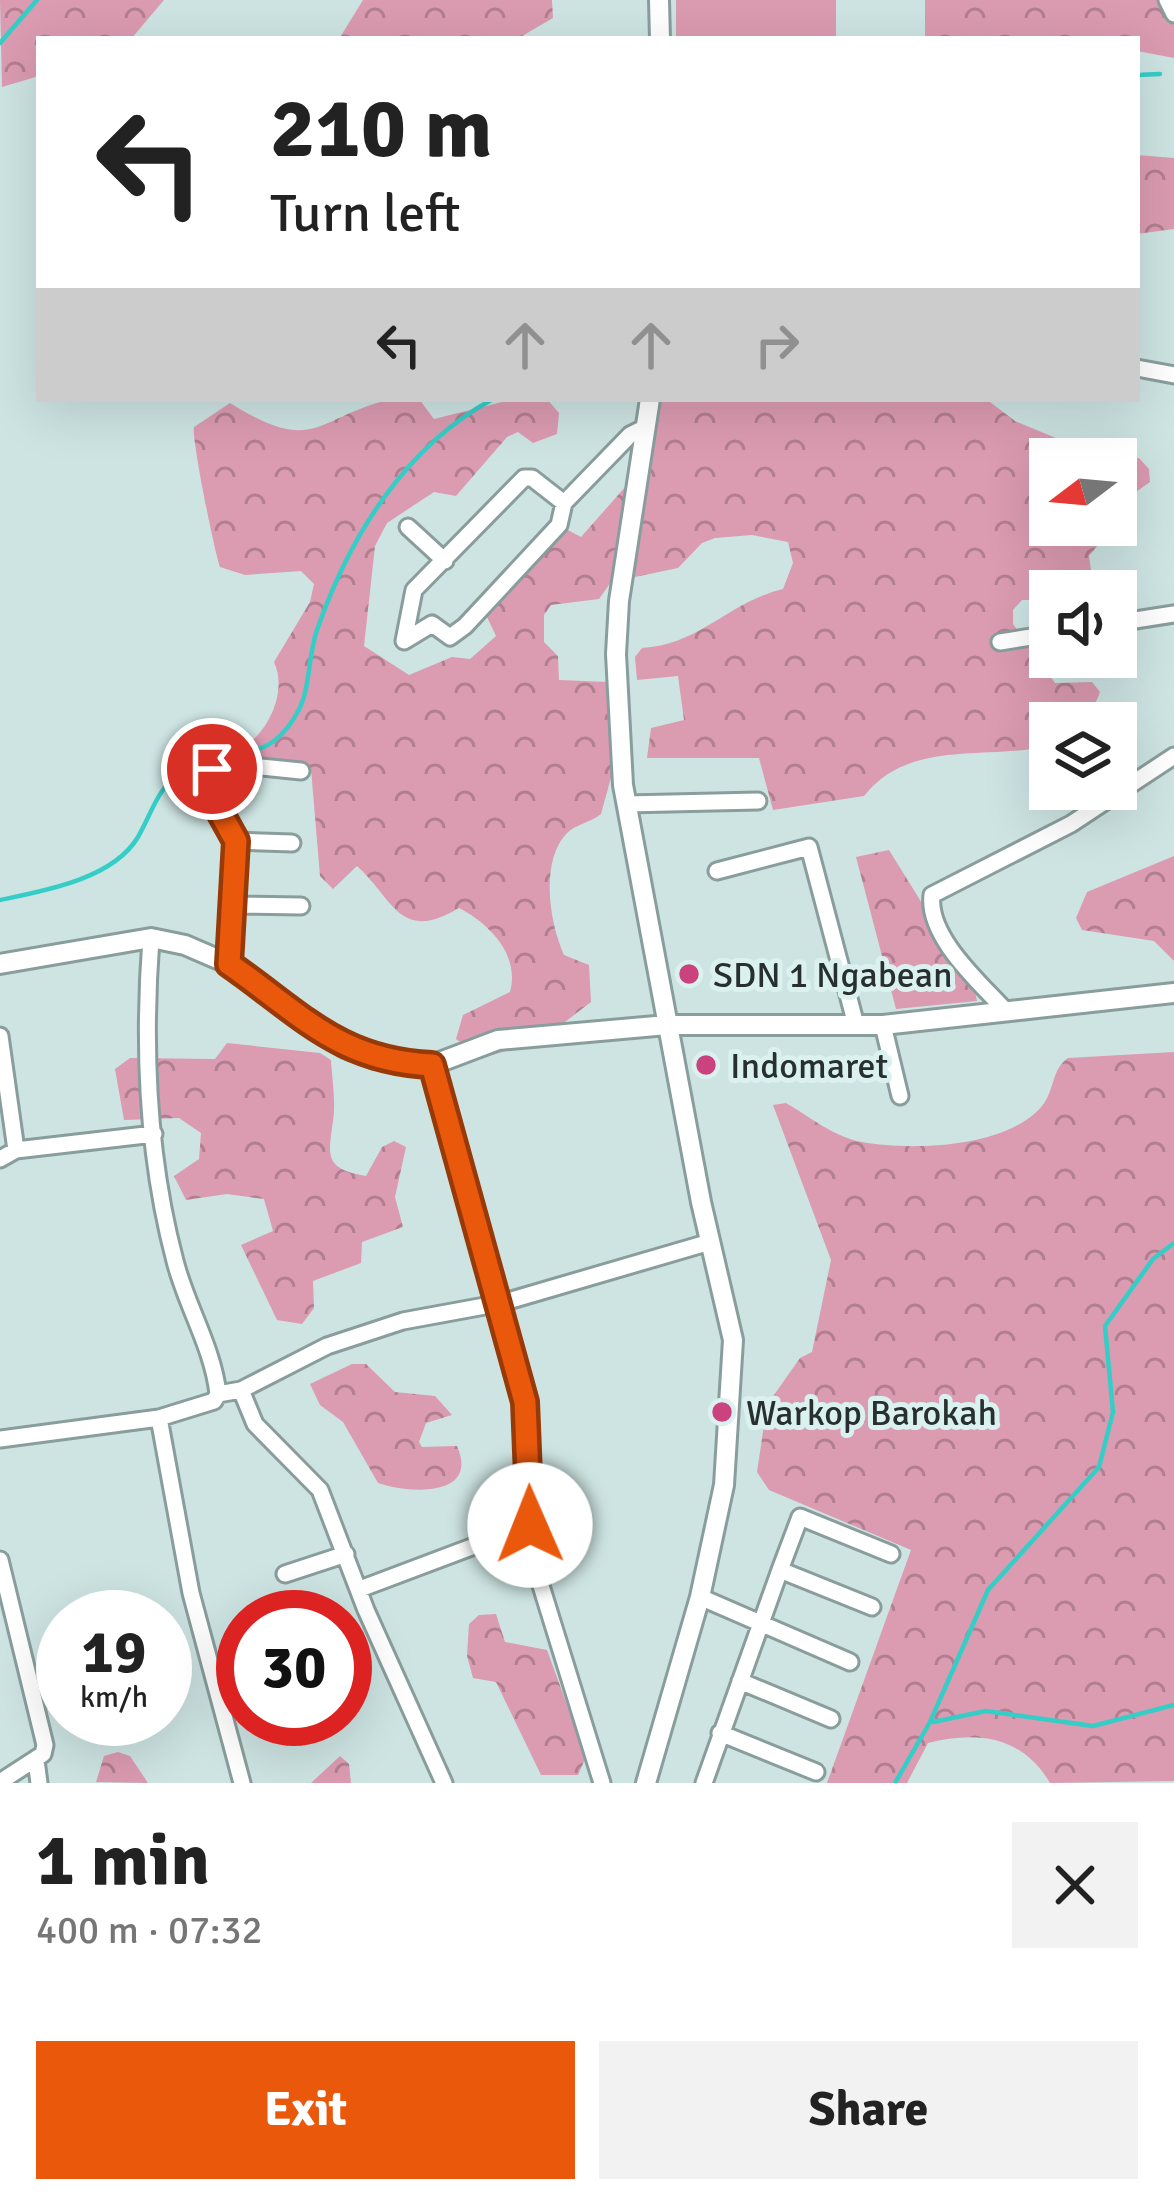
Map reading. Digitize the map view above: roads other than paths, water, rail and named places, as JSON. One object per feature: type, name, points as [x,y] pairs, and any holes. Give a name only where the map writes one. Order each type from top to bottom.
[{"type":"street","points":[[659,0],[660,36]]},
{"type":"street","points":[[1167,0],[1174,14]]},
{"type":"street","points":[[1140,369],[1174,375]]},
{"type":"street","points":[[646,1783],[700,1597],[724,1485],[734,1340],[710,1241],[626,804],[616,654],[650,402]]},
{"type":"street","points":[[414,604],[450,637],[559,525],[564,503],[629,435],[646,427]]},
{"type":"street","points":[[432,624],[404,640],[414,590],[524,478],[532,478],[564,503]]},
{"type":"street","points":[[408,527],[446,561]]},
{"type":"street","points":[[1137,620],[1174,614]]},
{"type":"street","points":[[1000,642],[1029,637]]},
{"type":"street","points":[[1004,1009],[959,961],[932,912],[932,895],[1071,824],[1174,756]]},
{"type":"street","points":[[229,964],[236,841],[210,794],[212,769],[241,765],[302,771]]},
{"type":"street","points":[[626,804],[758,801]]},
{"type":"street","points":[[236,841],[292,843]]},
{"type":"street","points":[[717,871],[809,847],[856,1025]]},
{"type":"street","points":[[233,905],[301,906]]},
{"type":"street","points":[[0,964],[151,938],[229,964],[345,1048],[375,1059],[432,1065],[498,1040],[667,1025],[884,1025],[1174,993]]},
{"type":"street","points":[[0,1439],[159,1418],[214,1401],[218,1394],[174,1260],[154,1134],[144,1030],[151,938]]},
{"type":"street","points":[[884,1025],[900,1096]]},
{"type":"street","points":[[0,1036],[16,1150]]},
{"type":"street","points":[[432,1065],[525,1402],[530,1550],[602,1783]]},
{"type":"street","points":[[0,1159],[16,1150],[154,1134]]},
{"type":"street","points":[[218,1394],[241,1390],[343,1341],[403,1321],[501,1303],[710,1241]]},
{"type":"street","points":[[241,1390],[255,1424],[316,1483],[444,1783]]},
{"type":"street","points":[[159,1418],[196,1614],[242,1783]]},
{"type":"street","points":[[704,1783],[800,1517],[891,1554]]},
{"type":"street","points":[[360,1589],[530,1525]]},
{"type":"street","points":[[285,1574],[346,1554]]},
{"type":"street","points":[[0,1560],[45,1744],[36,1760],[0,1782]]},
{"type":"street","points":[[780,1570],[872,1607]]},
{"type":"street","points":[[700,1597],[850,1662]]},
{"type":"street","points":[[740,1682],[831,1720]]},
{"type":"street","points":[[720,1733],[816,1772]]},
{"type":"street","points":[[36,1760],[39,1783]]},
{"type":"waterway","points":[[0,43],[37,0]]},
{"type":"waterway","points":[[1140,75],[1160,74]]},
{"type":"waterway","points":[[0,900],[76,881],[112,863],[138,837],[163,790],[178,773],[203,758],[258,749],[284,732],[301,705],[313,643],[329,598],[363,530],[406,469],[461,419],[488,402]]},
{"type":"waterway","points":[[895,1783],[930,1722],[988,1590],[1099,1467],[1113,1412],[1105,1326],[1153,1259],[1174,1243]]},
{"type":"waterway","points":[[933,1722],[986,1711],[1093,1726],[1174,1705]]},
{"type":"place","name":"SDN 1 Ngabean","points":[[689,974]]},
{"type":"place","name":"Indomaret","points":[[706,1065]]},
{"type":"place","name":"Warkop Barokah","points":[[722,1412]]}]
